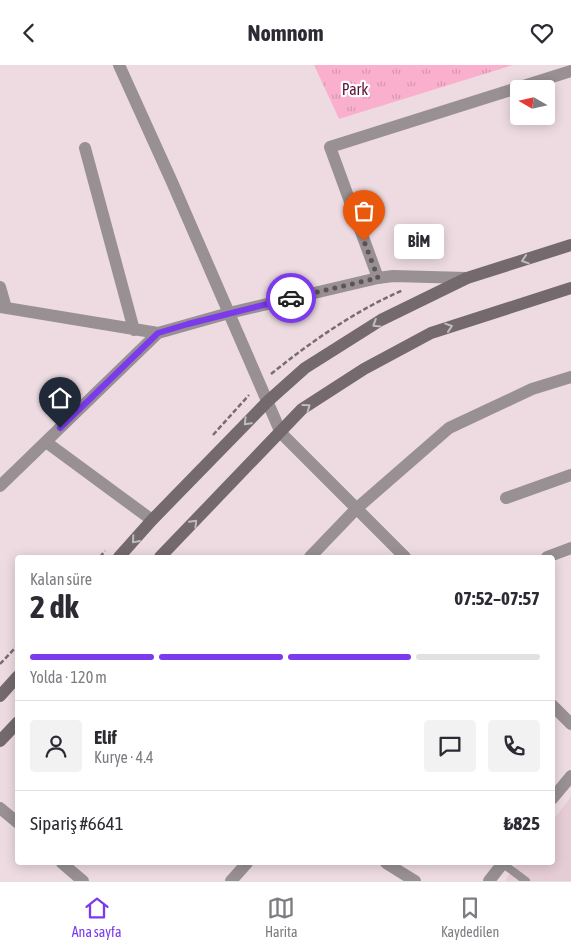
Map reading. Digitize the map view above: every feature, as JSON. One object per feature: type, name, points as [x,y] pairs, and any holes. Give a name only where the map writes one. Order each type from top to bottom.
[{"type":"main road","points":[[122,555],[152,520],[268,401],[305,368],[381,320],[467,278],[571,245]]},
{"type":"main road","points":[[162,555],[302,409],[364,369],[431,333],[571,288]]},
{"type":"main road","points":[[0,696],[15,678]]},
{"type":"main road","points":[[0,741],[15,724]]},
{"type":"street","points":[[119,65],[281,433],[403,555]]},
{"type":"street","points":[[378,278],[330,147],[571,71]]},
{"type":"street","points":[[85,147],[134,330]]},
{"type":"street","points":[[0,287],[3,308],[158,333],[229,313],[378,278],[393,276],[467,278]]},
{"type":"street","points":[[0,486],[158,333]]},
{"type":"street","points":[[312,555],[356,509],[449,428],[532,389],[571,377]]},
{"type":"street","points":[[46,442],[152,520]]},
{"type":"street","points":[[506,498],[571,475]]},
{"type":"street","points":[[552,555],[571,548]]},
{"type":"street","points":[[555,708],[571,724]]},
{"type":"street","points":[[555,795],[571,776]]},
{"type":"street","points":[[0,808],[15,820]]},
{"type":"street","points":[[64,865],[83,881]]},
{"type":"street","points":[[231,881],[245,865]]},
{"type":"street","points":[[389,865],[415,881]]},
{"type":"street","points":[[489,881],[501,865]]},
{"type":"lane","points":[[506,865],[526,881]]},
{"type":"path","points":[[0,664],[15,648]]},
{"type":"shaded area","points":[[571,797],[571,881],[505,881],[517,865],[555,865],[555,817]]},
{"type":"green space","name":"Park","points":[[314,65],[513,65],[339,119]]},
{"type":"way so far","points":[[291,298],[378,278],[364,241]]},
{"type":"place","name":"BİM","points":[[364,241]]},
{"type":"route","points":[[60,428],[158,333],[291,298]]}]
